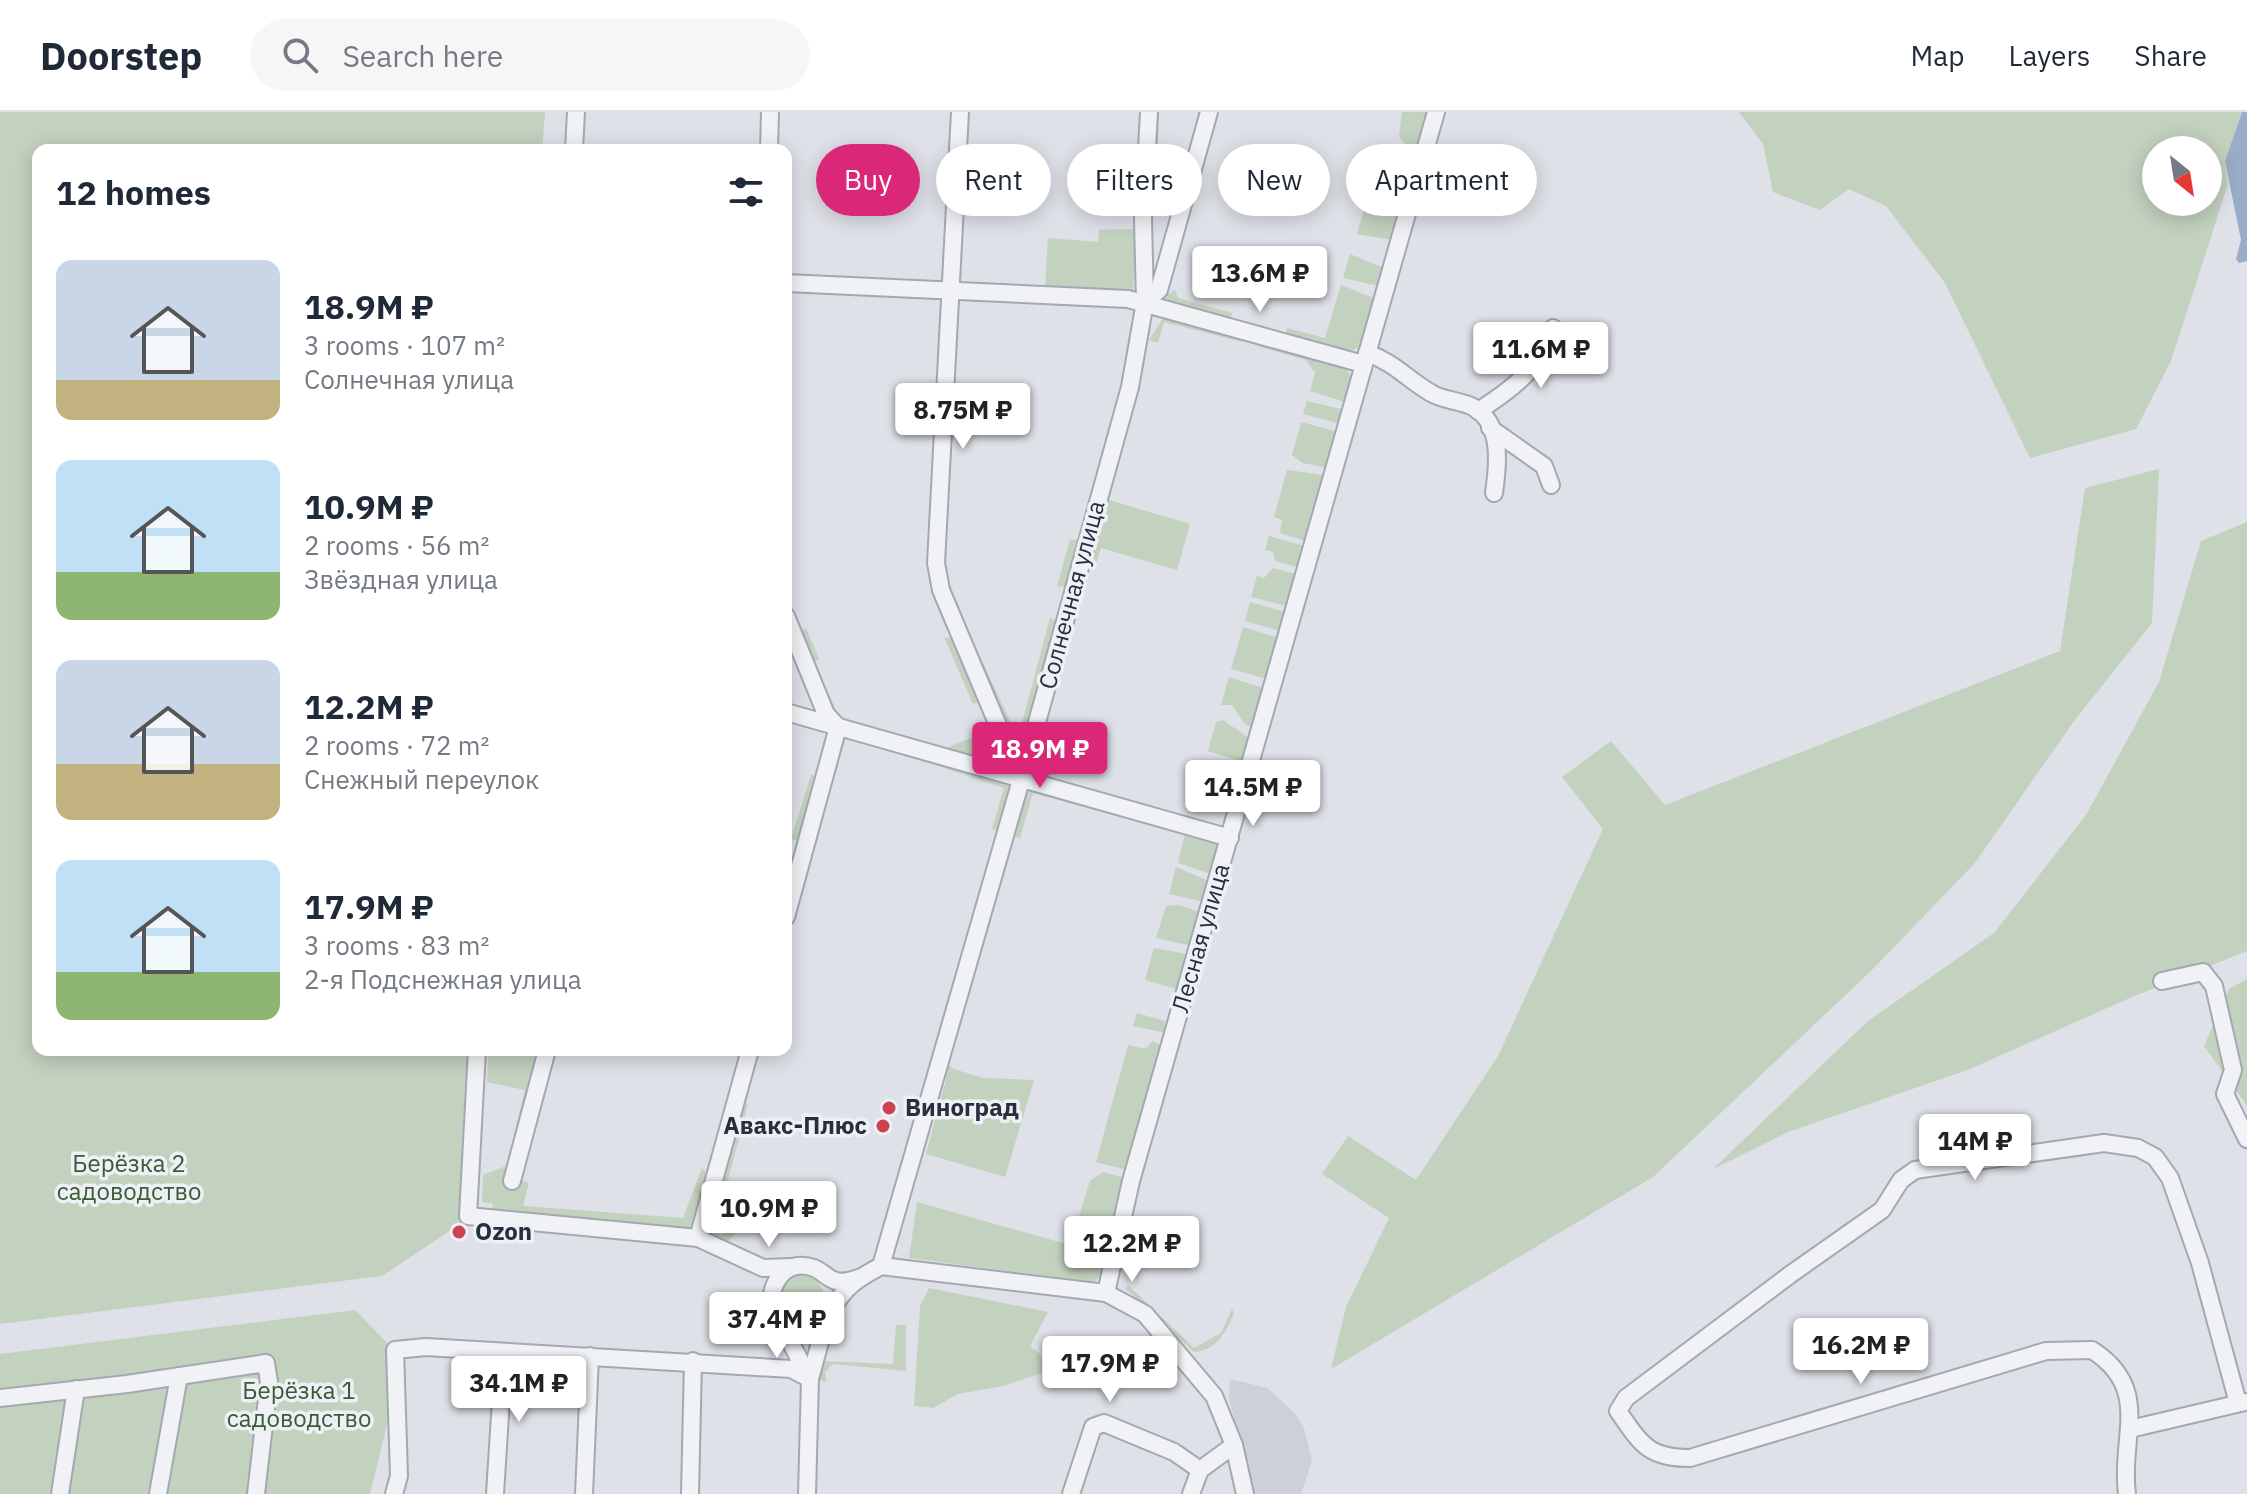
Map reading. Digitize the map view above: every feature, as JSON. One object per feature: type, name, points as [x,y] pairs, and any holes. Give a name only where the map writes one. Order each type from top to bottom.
[{"type":"street","points":[[574,144],[576,112]]},
{"type":"street","points":[[769,144],[770,112]]},
{"type":"street","points":[[960,112],[938,577],[1021,780]]},
{"type":"street","points":[[1145,302],[1143,220],[1149,112]]},
{"type":"street","name":"Солнечная улица","points":[[881,1266],[1130,387],[1145,302],[1159,290],[1209,112]]},
{"type":"street","name":"Лесная улица","points":[[1106,1293],[1131,1181],[1436,112]]},
{"type":"street","points":[[792,283],[1145,302],[1365,358],[1404,370],[1428,392],[1478,411],[1490,428],[1544,466],[1551,485]]},
{"type":"street","points":[[1478,411],[1526,377],[1549,343],[1553,328]]},
{"type":"street","points":[[1490,428],[1499,462],[1494,493]]},
{"type":"street","points":[[792,631],[826,714],[838,727]]},
{"type":"street","points":[[792,714],[1230,838]]},
{"type":"street","points":[[792,895],[838,727]]},
{"type":"street","points":[[2162,981],[2203,972],[2214,986],[2233,1070],[2225,1094],[2247,1139]]},
{"type":"street","points":[[477,1056],[468,1216],[698,1238],[724,1248],[742,1260],[771,1270],[813,1268],[834,1281],[861,1277]]},
{"type":"street","points":[[512,1181],[545,1056]]},
{"type":"street","points":[[698,1238],[748,1056]]},
{"type":"street","points":[[2127,1494],[2125,1466],[2130,1401],[2117,1372],[2092,1350],[2046,1351],[1690,1458],[1666,1458],[1639,1441],[1618,1411],[1626,1398],[1882,1210],[1901,1180],[1915,1170],[2104,1143],[2138,1148],[2155,1157],[2170,1178],[2200,1263],[2242,1403],[2130,1429]]},
{"type":"street","points":[[742,1260],[756,1276],[810,1379]]},
{"type":"street","points":[[777,1317],[804,1331],[830,1314],[847,1288],[881,1266],[1106,1293],[1155,1323],[1214,1396],[1234,1445],[1245,1494]]},
{"type":"street","points":[[777,1317],[772,1287],[778,1276],[792,1267]]},
{"type":"street","points":[[807,1494],[810,1379],[830,1314],[832,1284],[824,1274]]},
{"type":"street","points":[[394,1494],[399,1476],[395,1350],[426,1347],[693,1361],[791,1369],[810,1379]]},
{"type":"street","points":[[495,1494],[504,1352]]},
{"type":"street","points":[[584,1494],[590,1356]]},
{"type":"street","points":[[690,1494],[693,1361]]},
{"type":"street","points":[[0,1398],[266,1363],[269,1382],[256,1494]]},
{"type":"street","points":[[158,1494],[179,1376]]},
{"type":"street","points":[[60,1494],[76,1389]]},
{"type":"street","points":[[1071,1494],[1093,1427],[1104,1423],[1174,1452],[1200,1470]]},
{"type":"street","points":[[1191,1494],[1200,1470],[1234,1445]]},
{"type":"shaded area","points":[[1230,1379],[1267,1388],[1295,1413],[1304,1428],[1312,1461],[1301,1494],[1253,1494],[1229,1398]]},
{"type":"green space","name":"Берёзка 2 садоводство","points":[[0,112],[545,112],[542,144],[32,144],[32,1056],[483,1056],[472,1216],[382,1276],[0,1324]]},
{"type":"green space","points":[[1154,112],[1159,112],[1158,144],[1152,144]]},
{"type":"green space","points":[[1199,112],[1206,112],[1196,144],[1191,144]]},
{"type":"green space","points":[[1402,112],[1432,112],[1423,144],[1405,144],[1399,136]]},
{"type":"green space","points":[[1739,112],[2242,112],[2225,161],[2228,184],[2222,203],[2222,136],[2142,136],[2142,216],[2218,216],[2171,361],[2136,429],[2030,458],[1945,283],[1886,206],[1849,189],[1820,210],[1773,192],[1763,144]]},
{"type":"green space","points":[[1362,216],[1399,217],[1392,240],[1357,234]]},
{"type":"green space","points":[[1099,230],[1137,230],[1133,292],[967,284],[1045,287],[1048,238],[1098,242]]},
{"type":"green space","points":[[1350,254],[1384,268],[1379,286],[1343,278]]},
{"type":"green space","points":[[1341,285],[1376,299],[1361,347],[1348,352],[1285,337],[1287,328],[1325,338]]},
{"type":"green space","points":[[1175,290],[1178,298],[1232,313],[1230,320],[1170,304],[1163,297]]},
{"type":"green space","points":[[1164,317],[1245,335],[1242,342],[1164,322],[1158,343],[1149,340]]},
{"type":"green space","points":[[1259,339],[1345,365],[1353,383],[1347,403],[1310,391],[1315,373],[1306,360],[1257,346]]},
{"type":"green space","points":[[1307,401],[1345,410],[1341,424],[1303,414]]},
{"type":"green space","points":[[1301,422],[1339,432],[1328,468],[1303,463],[1292,455]]},
{"type":"green space","points":[[2159,469],[2152,623],[2074,721],[1975,863],[1871,971],[1653,1177],[1331,1369],[1346,1307],[1389,1218],[1322,1174],[1348,1136],[1416,1180],[1498,1056],[1603,829],[1562,777],[1611,741],[1665,805],[2060,651],[2085,488]]},
{"type":"green space","points":[[1287,470],[1325,475],[1306,541],[1280,533],[1282,520],[1274,517]]},
{"type":"green space","points":[[1106,499],[1190,524],[1177,570],[1101,548],[1094,569],[1091,568],[1093,560],[1089,558]]},
{"type":"green space","points":[[2247,522],[2247,951],[2132,997],[1970,1069],[1788,1132],[1713,1169],[1868,1021],[1994,933],[2086,815],[2159,682],[2201,541]]},
{"type":"green space","points":[[1269,536],[1304,546],[1297,567],[1275,561],[1273,552],[1265,550]]},
{"type":"green space","points":[[1079,539],[1065,587],[1057,586],[1070,540]]},
{"type":"green space","points":[[1273,568],[1295,574],[1287,606],[1251,597],[1257,576],[1264,578]]},
{"type":"green space","points":[[1250,602],[1285,612],[1280,631],[1245,621]]},
{"type":"green space","points":[[1050,618],[1057,621],[1020,753],[1016,752],[966,640],[970,635],[1018,738]]},
{"type":"green space","points":[[1243,627],[1279,638],[1267,679],[1231,669]]},
{"type":"green space","points":[[806,628],[819,659],[815,662],[837,714],[854,726],[943,749],[995,728],[1005,752],[1004,770],[846,725],[830,715],[798,634]]},
{"type":"green space","points":[[944,637],[954,639],[982,701],[973,704]]},
{"type":"green space","points":[[1229,677],[1260,687],[1263,692],[1254,729],[1244,723],[1232,705],[1221,705]]},
{"type":"green space","points":[[1223,720],[1250,739],[1243,762],[1208,751],[1216,722]]},
{"type":"green space","points":[[913,753],[1007,781],[1010,787],[997,830],[992,829],[1004,788],[911,757]]},
{"type":"green space","points":[[1204,766],[1239,777],[1230,811],[1212,808],[1195,796]]},
{"type":"green space","points":[[811,775],[821,777],[802,842],[792,839]]},
{"type":"green space","points":[[1034,789],[1221,842],[1211,874],[1178,863],[1185,834],[1033,793],[1020,838],[1013,835],[1024,794]]},
{"type":"green space","points":[[1176,867],[1211,882],[1204,902],[1169,894]]},
{"type":"green space","points":[[1179,905],[1202,913],[1192,946],[1156,938],[1166,906]]},
{"type":"green space","points":[[1154,948],[1187,954],[1189,957],[1180,990],[1145,980]]},
{"type":"green space","points":[[2247,979],[2247,1106],[2204,1046],[2229,989]]},
{"type":"green space","points":[[1137,1013],[1165,1021],[1166,1033],[1133,1026]]},
{"type":"green space","points":[[1153,1041],[1163,1046],[1127,1170],[1096,1162],[1128,1045],[1145,1049]]},
{"type":"green space","points":[[488,1056],[541,1056],[512,1162],[508,1160],[525,1090],[487,1082]]},
{"type":"green space","points":[[946,1063],[954,1069],[983,1078],[1034,1080],[1005,1177],[926,1154],[946,1080]]},
{"type":"green space","points":[[739,1103],[748,1104],[715,1229],[721,1235],[727,1232],[735,1234],[727,1242],[713,1237],[708,1230]]},
{"type":"green space","points":[[506,1166],[516,1179],[529,1183],[523,1206],[683,1218],[702,1168],[707,1173],[694,1230],[486,1212],[481,1208],[492,1209],[493,1204],[482,1202],[483,1175]]},
{"type":"green space","points":[[1103,1172],[1125,1178],[1102,1274],[1094,1282],[909,1258],[917,1202],[1070,1245],[1090,1181]]},
{"type":"green space","points":[[801,1275],[818,1281],[824,1298],[818,1315],[801,1321],[784,1315],[778,1298],[784,1281]]},
{"type":"green space","points":[[1128,1285],[1194,1348],[1221,1333],[1232,1309],[1234,1313],[1224,1333],[1214,1344],[1194,1352],[1126,1289]]},
{"type":"green space","points":[[929,1288],[1048,1312],[1030,1346],[1040,1354],[1045,1372],[1003,1386],[958,1394],[933,1408],[914,1406],[920,1306]]},
{"type":"green space","name":"Берёзка 1 садоводство","points":[[355,1310],[403,1359],[370,1494],[0,1494],[0,1354]]},
{"type":"green space","points":[[896,1325],[906,1325],[906,1371],[833,1364],[825,1372],[826,1383],[818,1378],[819,1361],[893,1364]]},
{"type":"water","points":[[2242,112],[2247,112],[2247,261],[2239,263],[2236,259],[2241,240],[2225,161]]},
{"type":"place","name":"Виноград","points":[[889,1108]]},
{"type":"place","name":"Авакс-Плюс","points":[[883,1126]]},
{"type":"place","name":"Ozon","points":[[459,1232]]}]
